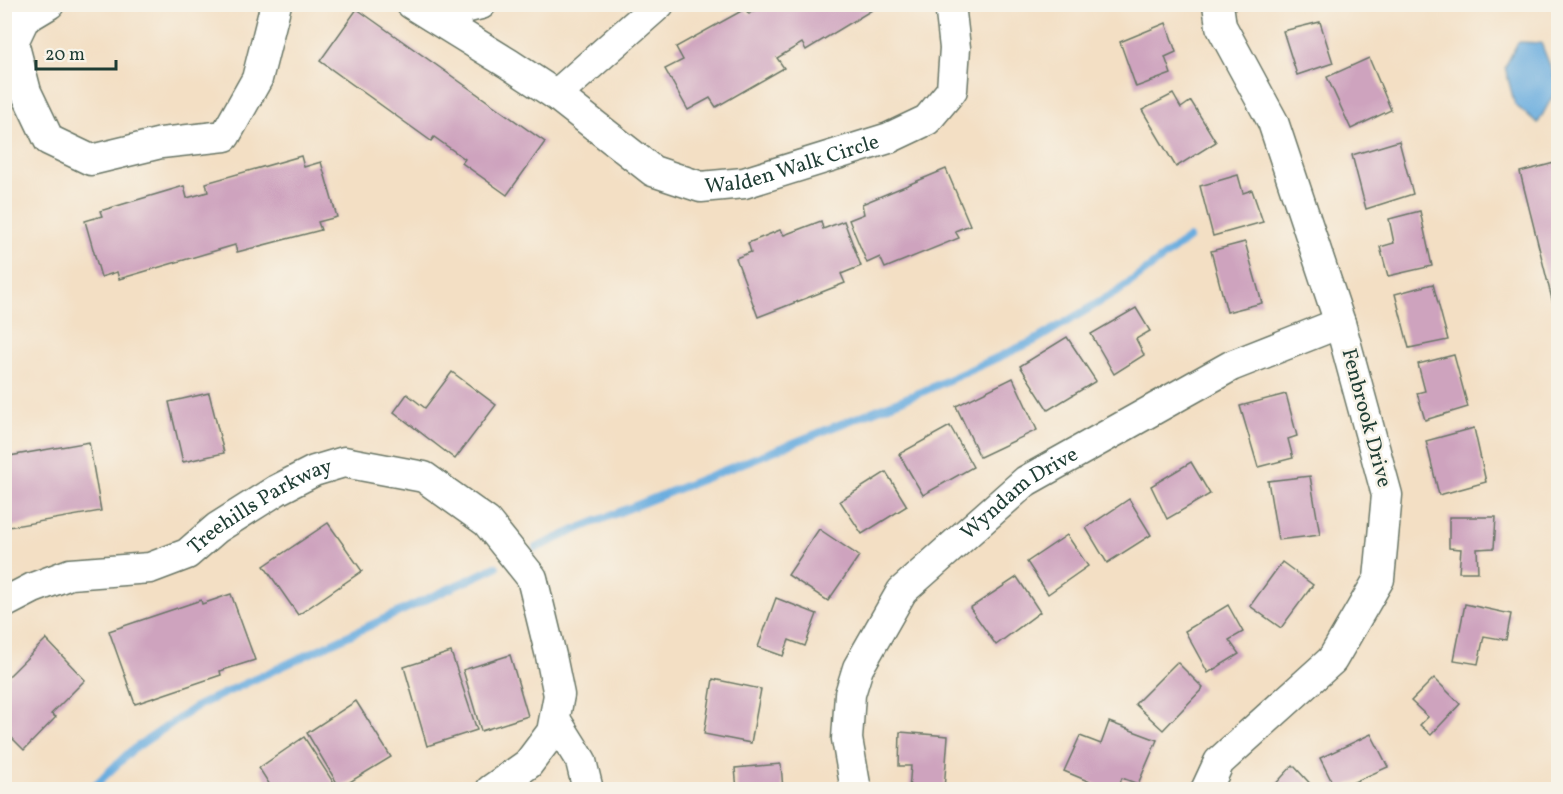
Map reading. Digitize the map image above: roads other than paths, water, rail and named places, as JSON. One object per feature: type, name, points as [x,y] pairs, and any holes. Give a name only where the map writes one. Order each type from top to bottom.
[{"type":"street","points":[[50,4],[24,19],[14,42],[27,92],[49,140],[91,159],[161,143],[225,136],[257,79],[276,4]]},
{"type":"street","points":[[422,10],[481,4]]},
{"type":"street","points":[[556,95],[658,4]]},
{"type":"street","name":"Walden Walk Circle","points":[[422,10],[556,95],[653,171],[701,187],[744,183],[889,138],[927,120],[952,90],[954,48],[950,4]]},
{"type":"street","name":"Fenbrook Drive","points":[[1206,789],[1220,762],[1332,660],[1379,579],[1388,495],[1340,323],[1273,122],[1221,26],[1218,4]]},
{"type":"street","name":"Wyndam Drive","points":[[856,789],[847,739],[850,694],[858,668],[902,591],[1026,481],[1231,366],[1340,323]]},
{"type":"street","name":"Treehills Parkway","points":[[4,603],[33,588],[70,574],[150,568],[187,554],[217,528],[277,490],[314,471],[344,462],[424,477],[487,522],[532,578],[559,695],[556,721],[552,732],[528,764],[491,789]]},
{"type":"street","points":[[556,721],[581,761],[588,789]]},
{"type":"water","points":[[1518,42],[1541,43],[1558,86],[1538,123],[1515,105],[1505,67]]},
{"type":"waterway","points":[[536,548],[582,527],[924,391],[1034,341],[1120,290],[1189,238]]},
{"type":"waterway","points":[[90,790],[131,751],[197,706],[496,567]]}]
